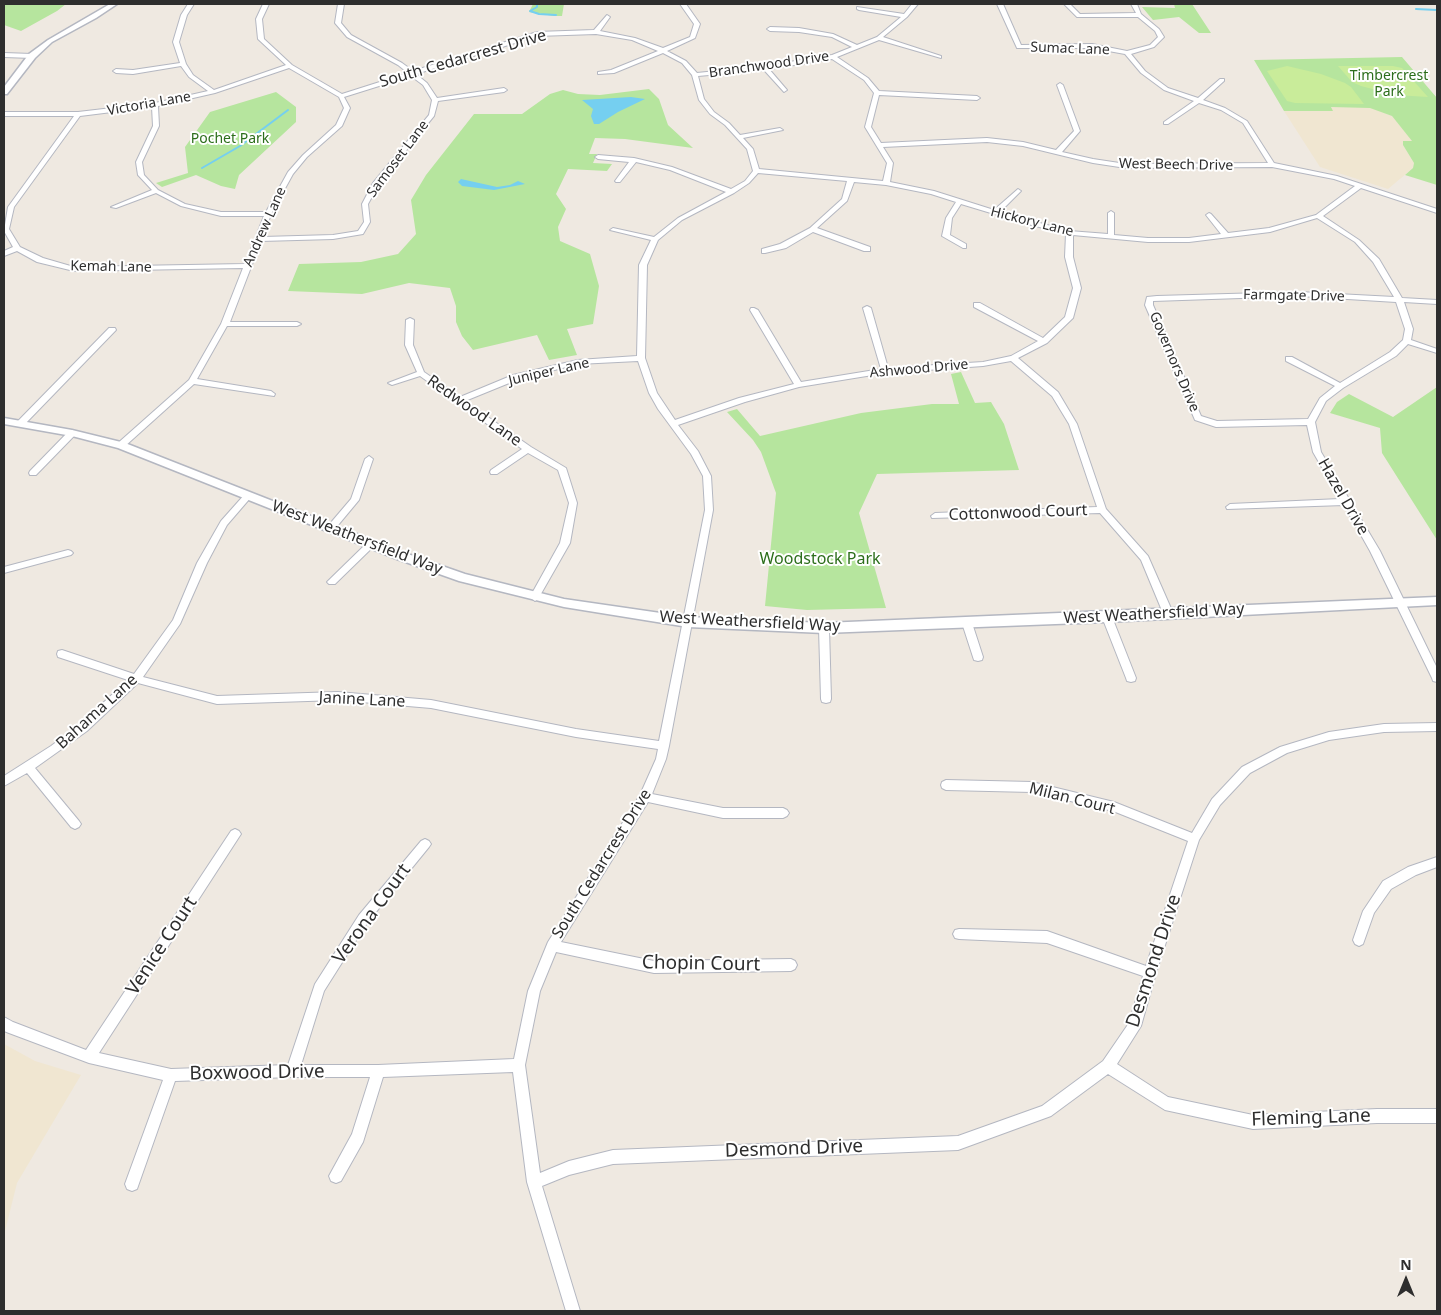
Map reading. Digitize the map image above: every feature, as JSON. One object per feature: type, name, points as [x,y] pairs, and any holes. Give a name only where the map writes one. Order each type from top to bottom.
[{"type":"street","points":[[4,92],[32,56],[50,41],[114,4]]},
{"type":"street","points":[[191,4],[184,15],[176,42],[183,64],[191,76],[214,92]]},
{"type":"street","points":[[266,4],[259,20],[261,39],[290,66],[340,96]]},
{"type":"street","name":"Samoset Lane","points":[[260,239],[333,237],[361,232],[367,222],[365,204],[376,184],[432,115],[435,100],[425,84],[413,73],[349,36],[338,23],[342,4]]},
{"type":"street","points":[[600,73],[612,72],[692,38],[697,24],[684,4]]},
{"type":"street","name":"Branchwood Drive","points":[[696,75],[765,68],[833,57],[879,38],[916,4]]},
{"type":"street","name":"Sumac Lane","points":[[1000,4],[1019,47],[1092,46],[1127,53],[1143,72],[1166,89],[1223,108],[1246,122],[1272,165]]},
{"type":"street","points":[[1067,4],[1079,16],[1138,15]]},
{"type":"street","points":[[1127,53],[1152,46],[1161,37],[1157,30],[1138,15],[1134,4]]},
{"type":"street","points":[[859,8],[905,16]]},
{"type":"street","points":[[596,32],[607,17]]},
{"type":"street","points":[[770,29],[799,30],[833,36],[857,47]]},
{"type":"street","name":"South Cedarcrest Drive","points":[[340,96],[537,34],[596,32],[633,40],[664,51],[684,62],[696,75]]},
{"type":"street","points":[[879,38],[939,56]]},
{"type":"street","points":[[4,55],[32,56]]},
{"type":"street","points":[[833,57],[866,80],[877,93],[977,98]]},
{"type":"street","points":[[116,71],[133,72],[183,64]]},
{"type":"street","name":"Victoria Lane","points":[[4,114],[78,114],[155,105],[214,92],[290,66]]},
{"type":"street","points":[[765,68],[784,90]]},
{"type":"street","points":[[696,75],[701,99],[712,113],[727,124],[750,149],[756,170]]},
{"type":"street","points":[[1166,123],[1198,101],[1222,80]]},
{"type":"street","points":[[1059,151],[1077,131],[1060,85]]},
{"type":"street","points":[[435,100],[504,90]]},
{"type":"street","points":[[877,93],[868,127],[881,145],[890,163],[886,183]]},
{"type":"street","name":"Andrew Lane","points":[[121,445],[192,381],[225,324],[247,266],[260,239],[268,214],[290,172],[339,126],[347,108],[340,96]]},
{"type":"street","points":[[155,105],[156,126],[139,162],[141,175],[156,191],[183,205],[222,214],[268,214]]},
{"type":"street","points":[[4,254],[17,248],[6,229],[11,207],[78,114]]},
{"type":"street","points":[[738,137],[780,130]]},
{"type":"street","name":"West Beech Drive","points":[[881,145],[986,140],[1023,144],[1059,151],[1092,161],[1126,166],[1272,165],[1322,173],[1437,211]]},
{"type":"street","points":[[598,157],[634,160],[672,169],[732,192]]},
{"type":"street","points":[[618,181],[634,160]]},
{"type":"street","name":"South Cedarcrest Drive","points":[[573,1311],[534,1182],[519,1065],[534,991],[552,946],[645,797],[654,778],[664,746],[709,510],[707,476],[695,453],[662,409],[653,393],[641,358],[643,265],[655,239],[680,219],[732,192],[747,182],[756,170]]},
{"type":"street","name":"Hickory Lane","points":[[756,170],[886,183],[932,192],[958,202],[1069,233],[1148,240],[1189,240],[1270,230],[1318,216],[1361,185]]},
{"type":"street","points":[[765,252],[783,246],[812,229],[845,200],[851,180]]},
{"type":"street","points":[[114,207],[156,191]]},
{"type":"street","points":[[996,212],[1018,191]]},
{"type":"street","points":[[958,202],[949,218],[946,236],[964,246]]},
{"type":"street","points":[[1111,213],[1111,236]]},
{"type":"street","points":[[1209,215],[1227,236]]},
{"type":"street","points":[[1311,422],[1323,400],[1340,386],[1393,354],[1407,341],[1408,329],[1399,299],[1376,261],[1357,241],[1318,216]]},
{"type":"street","points":[[812,229],[867,249]]},
{"type":"street","points":[[613,230],[655,239]]},
{"type":"street","name":"Ashwood Drive","points":[[674,423],[742,400],[799,385],[885,370],[983,364],[1013,358],[1044,341],[1069,318],[1078,288],[1069,257],[1069,233]]},
{"type":"street","name":"Kemah Lane","points":[[17,248],[40,260],[74,269],[247,266]]},
{"type":"street","name":"Farmgate Drive","points":[[1150,299],[1299,294],[1437,302]]},
{"type":"street","name":"Governors Drive","points":[[1150,299],[1150,305],[1196,415],[1204,421],[1216,424],[1311,422]]},
{"type":"street","points":[[977,305],[1044,341]]},
{"type":"street","points":[[867,308],[885,370]]},
{"type":"street","points":[[754,310],[799,385]]},
{"type":"street","name":"Redwood Lane","points":[[410,320],[409,345],[420,372],[528,449],[562,468],[573,503],[565,544],[535,597]]},
{"type":"street","points":[[225,324],[297,324]]},
{"type":"street","points":[[21,423],[112,330]]},
{"type":"street","points":[[1407,341],[1437,351]]},
{"type":"street","name":"Juniper Lane","points":[[460,400],[516,377],[578,362],[641,358]]},
{"type":"street","points":[[1013,358],[1055,394],[1073,424],[1102,510],[1144,558],[1168,613]]},
{"type":"street","points":[[1289,359],[1340,386]]},
{"type":"street","name":"Redwood Lane","points":[[392,383],[420,372]]},
{"type":"street","points":[[192,381],[271,394]]},
{"type":"street","name":"West Weathersfield Way","points":[[4,421],[72,433],[121,445],[371,544],[463,578],[535,597],[688,622],[824,628],[1107,618],[1168,613],[1437,601]]},
{"type":"street","name":"Hazel Drive","points":[[1311,422],[1317,452],[1375,551],[1437,678]]},
{"type":"street","points":[[33,473],[72,433]]},
{"type":"street","name":"Redwood Lane","points":[[494,472],[528,449]]},
{"type":"street","points":[[331,528],[355,500],[369,459]]},
{"type":"street","name":"Bahama Lane","points":[[4,782],[28,768],[83,728],[136,679],[177,621],[202,562],[224,523],[248,496]]},
{"type":"street","points":[[1230,507],[1345,502]]},
{"type":"street","name":"Cottonwood Court","points":[[934,516],[1102,510]]},
{"type":"street","points":[[332,582],[371,544]]},
{"type":"street","points":[[4,570],[68,552]]},
{"type":"street","points":[[1107,618],[1131,678]]},
{"type":"street","points":[[968,623],[978,658]]},
{"type":"street","points":[[824,628],[826,699]]},
{"type":"street","name":"Janine Lane","points":[[62,654],[136,679],[217,700],[338,696],[431,704],[576,733],[664,746]]},
{"type":"street","name":"Desmond Drive","points":[[534,1182],[569,1168],[613,1157],[958,1144],[1046,1111],[1108,1066],[1135,1026],[1150,973],[1194,839],[1216,802],[1246,770],[1284,750],[1329,736],[1384,728],[1437,727]]},
{"type":"street","points":[[28,768],[75,824]]},
{"type":"street","name":"Milan Court","points":[[946,785],[1032,787],[1114,807],[1194,839]]},
{"type":"street","points":[[645,797],[723,813],[783,813]]},
{"type":"street","name":"Venice Court","points":[[89,1057],[235,834]]},
{"type":"street","name":"Verona Court","points":[[292,1071],[319,988],[363,919],[425,844]]},
{"type":"street","points":[[1359,940],[1369,911],[1386,884],[1412,871],[1437,862]]},
{"type":"street","points":[[959,934],[1047,937],[1150,973]]},
{"type":"street","name":"Chopin Court","points":[[552,946],[654,967],[791,965]]},
{"type":"street","name":"Boxwood Drive","points":[[4,1023],[9,1027],[89,1057],[171,1075],[292,1071],[378,1071],[519,1065]]},
{"type":"street","name":"Fleming Lane","points":[[1108,1066],[1164,1103],[1253,1122],[1377,1116],[1437,1116]]},
{"type":"street","points":[[336,1176],[358,1137],[378,1071]]},
{"type":"street","points":[[132,1184],[171,1075]]},
{"type":"shaded area","points":[[1331,107],[1369,107],[1392,116],[1413,141],[1403,145],[1414,163],[1413,168],[1388,189],[1320,167],[1284,111],[1332,111]]},
{"type":"shaded area","points":[[4,1044],[35,1061],[81,1075],[17,1183],[4,1235]]},
{"type":"green space","points":[[4,4],[66,4],[21,31],[4,25]]},
{"type":"green space","points":[[533,4],[564,4],[562,16],[529,12]]},
{"type":"green space","points":[[1174,4],[1192,4],[1211,33],[1199,33],[1179,17],[1153,20],[1142,7],[1175,8]]},
{"type":"green space","name":"Timbercrest Park","points":[[1402,57],[1437,98],[1437,185],[1405,175],[1413,168],[1414,163],[1403,145],[1403,141],[1412,141],[1392,116],[1370,108],[1331,107],[1333,111],[1284,111],[1254,60]]},
{"type":"green space","points":[[1287,66],[1321,74],[1345,83],[1351,87],[1364,104],[1295,103],[1287,101],[1267,71]]},
{"type":"green space","points":[[1338,66],[1393,66],[1402,68],[1428,97],[1396,95],[1361,86],[1352,82]]},
{"type":"green space","points":[[649,89],[659,99],[668,125],[693,148],[625,139],[595,138],[589,154],[597,154],[593,163],[612,164],[607,171],[568,169],[556,194],[566,209],[558,227],[560,241],[590,254],[599,286],[593,324],[567,329],[577,355],[549,360],[537,335],[473,350],[462,336],[456,322],[456,306],[450,288],[409,283],[362,294],[288,291],[299,264],[361,262],[398,254],[416,234],[411,200],[426,175],[474,114],[522,114],[550,94],[563,90],[578,94],[600,95]]},
{"type":"green space","name":"Pochet Park","points":[[276,92],[296,107],[296,122],[239,175],[235,189],[221,186],[196,175],[162,187],[156,183],[188,173],[185,147],[210,112]]},
{"type":"green space","name":"Woodstock Park","points":[[961,372],[975,403],[991,402],[1004,424],[1019,470],[877,474],[859,513],[886,608],[807,610],[765,606],[776,493],[761,452],[753,440],[727,412],[737,409],[760,436],[861,413],[932,404],[959,404],[951,374]]},
{"type":"green space","points":[[1437,387],[1437,540],[1382,453],[1380,428],[1330,413],[1337,402],[1349,394],[1393,417]]},
{"type":"water","points":[[631,97],[645,99],[599,124],[594,124],[591,116],[593,109],[582,100]]},
{"type":"water","points":[[461,179],[497,187],[510,185],[518,181],[525,184],[494,190],[462,186],[458,182]]},
{"type":"waterway","points":[[537,4],[537,7],[530,11],[539,14],[556,15]]},
{"type":"waterway","points":[[1416,9],[1437,10]]},
{"type":"waterway","points":[[202,168],[240,146],[288,110]]}]
